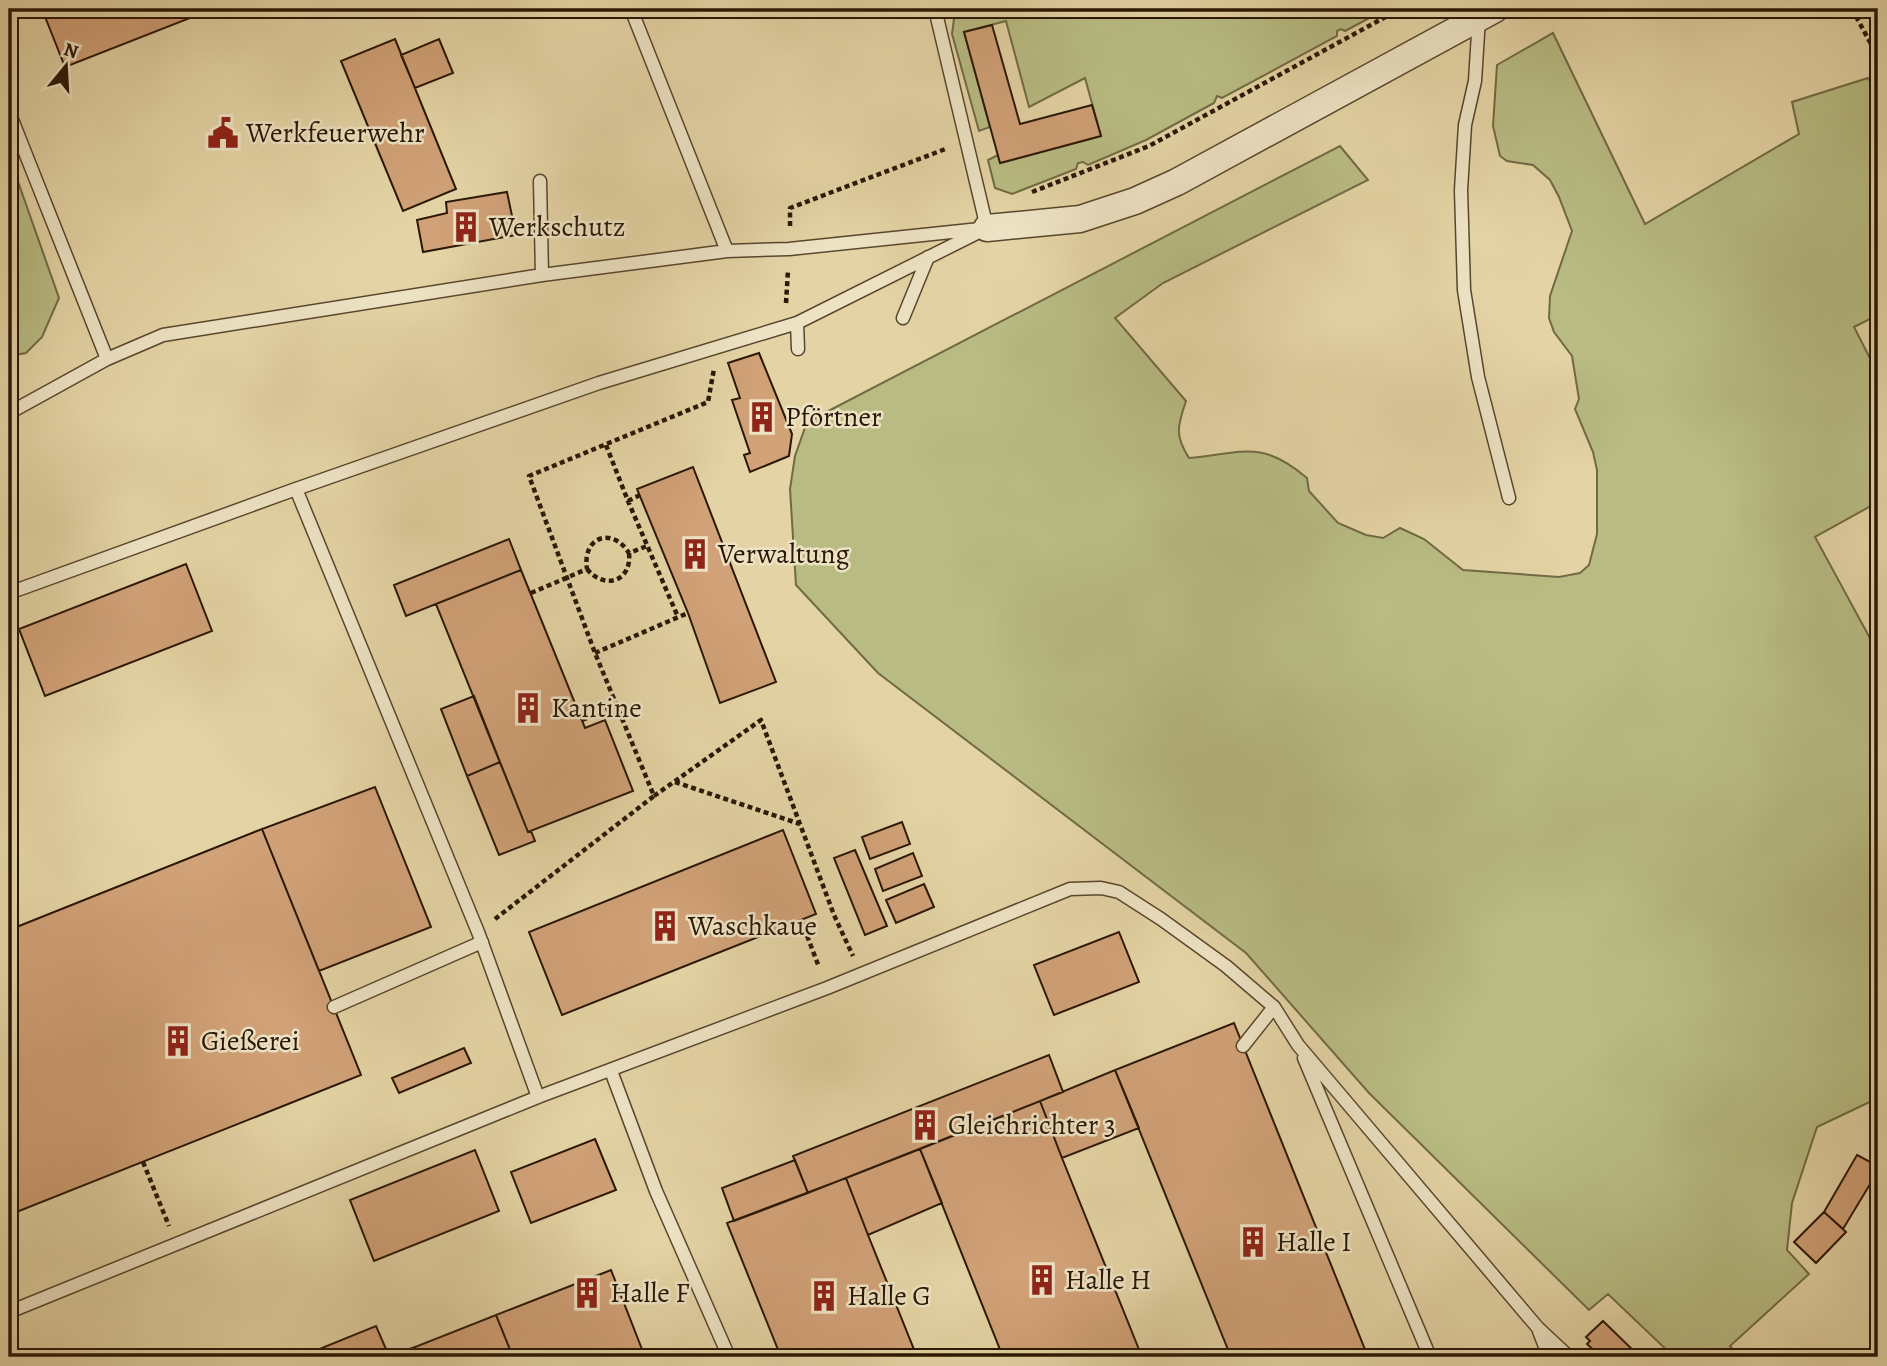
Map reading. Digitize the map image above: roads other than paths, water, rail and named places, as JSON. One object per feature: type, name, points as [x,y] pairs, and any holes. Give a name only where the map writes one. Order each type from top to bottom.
[{"type":"street","points":[[987,228],[1080,219],[1135,201],[1177,182],[1487,13]]},
{"type":"lane","points":[[631,9],[727,251]]},
{"type":"lane","points":[[935,9],[987,228]]},
{"type":"lane","points":[[1487,13],[1465,125],[1461,190],[1465,290],[1478,377],[1508,498]]},
{"type":"lane","points":[[9,112],[107,359]]},
{"type":"lane","points":[[540,181],[542,275]]},
{"type":"lane","points":[[9,413],[107,359],[163,335],[542,275],[727,251],[789,249],[987,228]]},
{"type":"lane","points":[[9,593],[599,383],[791,325],[987,228]]},
{"type":"lane","points":[[902,318],[928,257]]},
{"type":"lane","points":[[791,325],[798,349]]},
{"type":"lane","points":[[296,489],[480,937],[538,1097]]},
{"type":"lane","points":[[9,1312],[538,1097],[827,988],[1070,889],[1101,888],[1119,892],[1160,919],[1226,965],[1274,1007],[1298,1045],[1538,1328],[1569,1357]]},
{"type":"lane","points":[[334,1007],[480,937]]},
{"type":"lane","points":[[1244,1046],[1274,1007]]},
{"type":"lane","points":[[1298,1045],[1430,1357]]},
{"type":"lane","points":[[611,1071],[656,1191],[729,1357]]},
{"type":"lane","points":[[1538,1328],[1549,1357]]},
{"type":"place","name":"Werkfeuerwehr","points":[[223,133]]},
{"type":"place","name":"Werkschutz","points":[[466,227]]},
{"type":"place","name":"Pförtner","points":[[762,417]]},
{"type":"place","name":"Verwaltung","points":[[695,554]]},
{"type":"place","name":"Kantine","points":[[528,708]]},
{"type":"place","name":"Waschkaue","points":[[665,926]]},
{"type":"place","name":"Gießerei","points":[[178,1041]]},
{"type":"place","name":"Gleichrichter 3","points":[[925,1125]]},
{"type":"place","name":"Halle I","points":[[1253,1242]]},
{"type":"place","name":"Halle H","points":[[1042,1280]]},
{"type":"place","name":"Halle F","points":[[587,1293]]},
{"type":"place","name":"Halle G","points":[[824,1296]]}]
